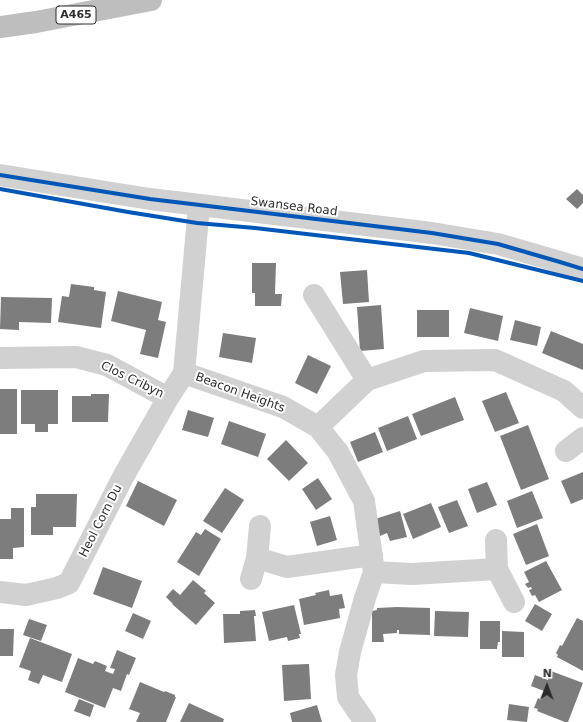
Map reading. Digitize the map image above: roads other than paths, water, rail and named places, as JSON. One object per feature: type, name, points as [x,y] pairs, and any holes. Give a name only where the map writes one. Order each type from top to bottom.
[{"type":"highway","name":"A465","points":[[0,27],[36,22],[151,0]]},
{"type":"street","name":"Swansea Road","points":[[0,175],[150,200],[432,233],[498,244],[583,269]]},
{"type":"street","name":"Beacon Heights","points":[[168,398],[184,373],[199,206]]},
{"type":"street","points":[[314,294],[367,380]]},
{"type":"street","name":"Clos Cribyn","points":[[0,358],[76,357],[107,366],[168,398]]},
{"type":"street","points":[[318,427],[367,380],[424,361],[495,360],[564,391],[583,408]]},
{"type":"street","name":"Beacon Heights","points":[[184,373],[283,407],[318,427],[338,452],[364,501],[373,564],[350,652],[346,676],[348,697],[365,722]]},
{"type":"street","name":"Heol Corn Du","points":[[0,592],[26,595],[57,588],[69,583],[123,477],[168,398]]},
{"type":"street","points":[[566,451],[583,438]]},
{"type":"street","points":[[251,579],[257,558],[260,526]]},
{"type":"street","points":[[496,540],[497,569],[514,602]]},
{"type":"street","points":[[257,558],[287,567],[373,564],[412,574],[497,569]]}]
